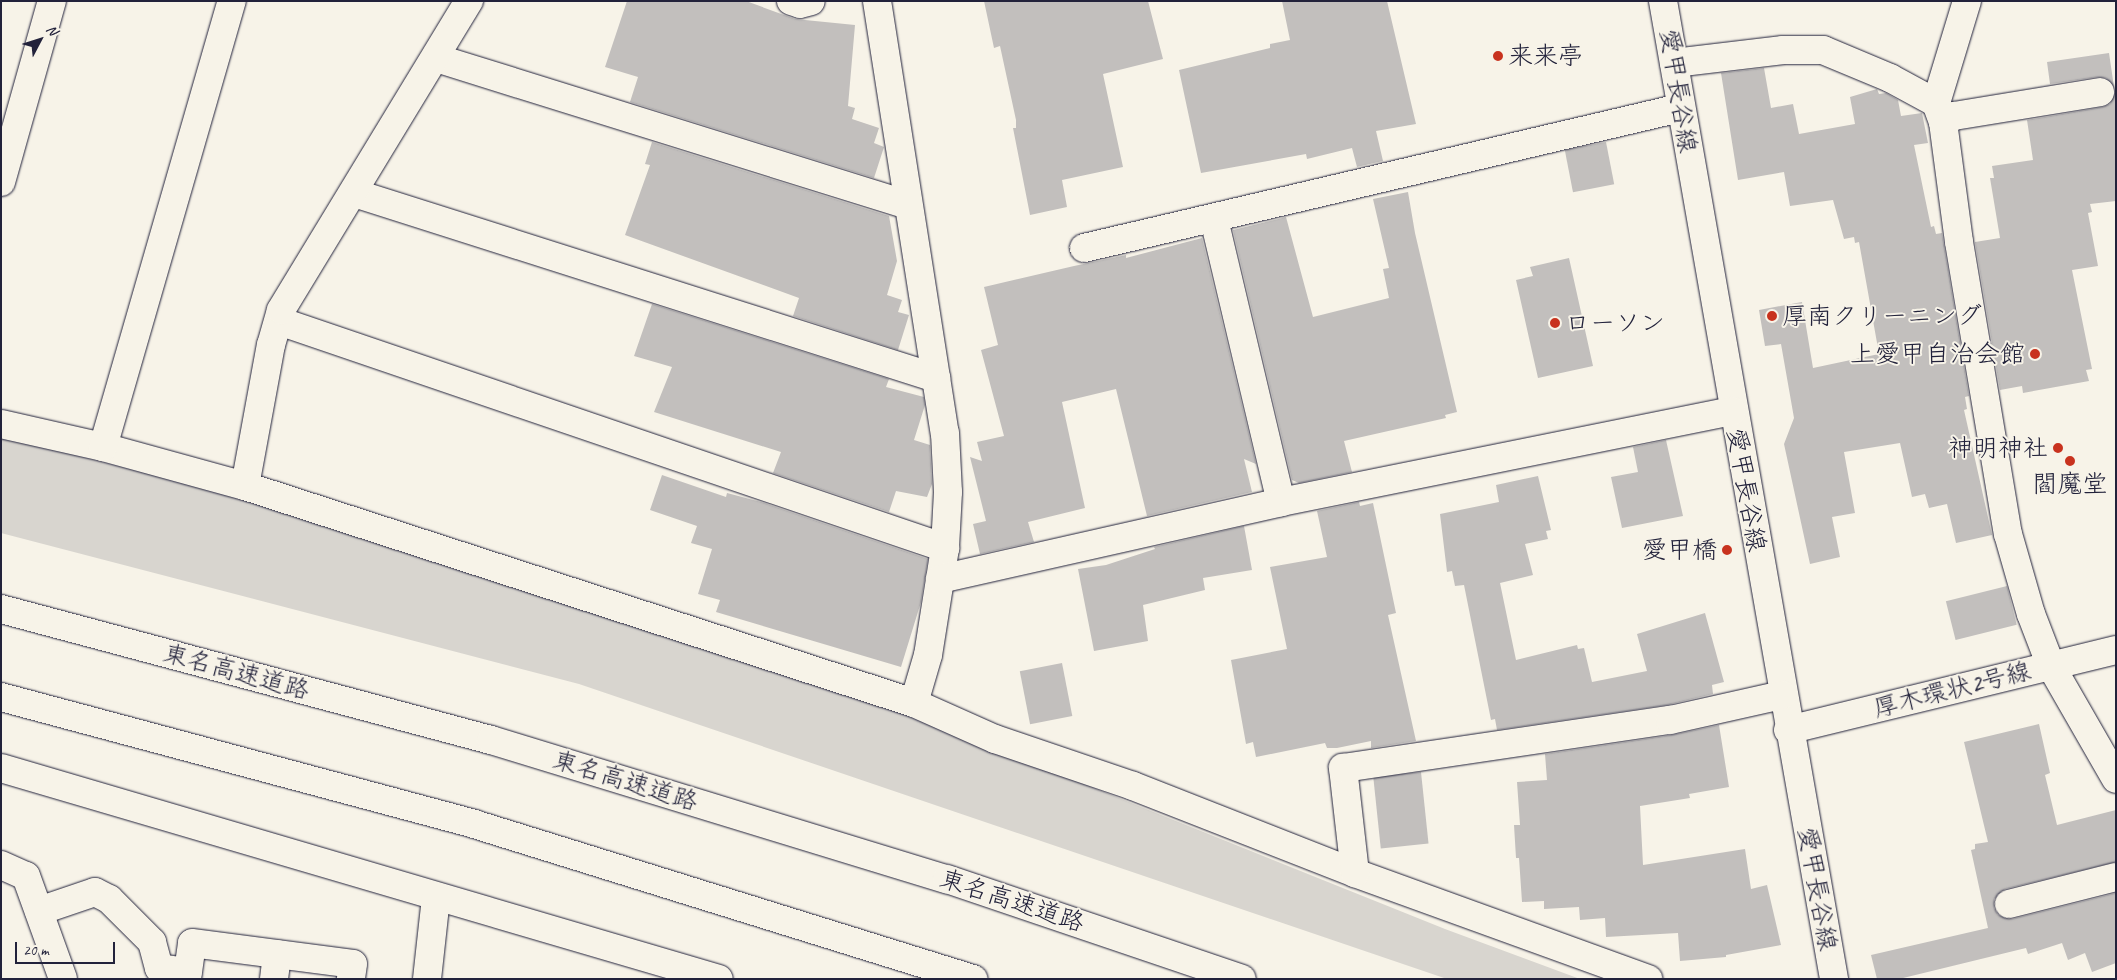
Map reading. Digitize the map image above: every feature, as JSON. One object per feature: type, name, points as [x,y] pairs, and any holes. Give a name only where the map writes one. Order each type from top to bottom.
[{"type":"main road","points":[[1,182],[52,1]]},
{"type":"main road","points":[[103,447],[232,1]]},
{"type":"main road","points":[[245,486],[281,310],[354,193],[469,1]]},
{"type":"main road","points":[[791,1],[800,4],[811,1]]},
{"type":"main road","points":[[877,1],[907,205],[945,433],[945,548],[928,655],[914,703]]},
{"type":"main road","name":"愛甲長谷線","points":[[1663,1],[1732,412],[1834,979]]},
{"type":"main road","points":[[1967,1],[1940,112],[1959,242],[2008,534],[2031,614],[2051,666],[2116,779]]},
{"type":"main road","points":[[1674,63],[1783,50],[1823,50],[1847,58],[1940,112],[1954,116],[2100,92]]},
{"type":"main road","points":[[436,58],[907,205]]},
{"type":"main road","points":[[1084,248],[1680,108]]},
{"type":"main road","points":[[354,193],[936,378]]},
{"type":"main road","points":[[1214,219],[1281,502]]},
{"type":"main road","points":[[279,321],[945,548]]},
{"type":"main road","points":[[940,579],[1281,502],[1732,412]]},
{"type":"main road","points":[[1,424],[103,447],[245,486],[914,703],[995,739],[1133,786],[1356,873],[1648,979]]},
{"type":"main road","name":"東名高速道路","points":[[1,609],[491,740],[947,879],[1242,979]]},
{"type":"main road","name":"厚木環状2号線","points":[[1788,730],[2116,650]]},
{"type":"main road","points":[[1356,873],[1343,768],[1670,720],[1782,695]]},
{"type":"main road","points":[[1,698],[474,824],[973,979]]},
{"type":"main road","points":[[1,768],[719,979]]},
{"type":"main road","points":[[1,864],[26,876],[63,979]]},
{"type":"main road","points":[[2009,904],[2116,876]]},
{"type":"main road","points":[[38,911],[95,892],[109,899],[152,942],[159,968],[188,976],[192,943],[275,966],[353,964],[351,979]]},
{"type":"main road","points":[[427,979],[436,897]]},
{"type":"shaded area","points":[[1,436],[239,497],[897,709],[1445,929],[1580,979],[1447,979],[579,684],[1,533]]},
{"type":"building","points":[[627,1],[746,1],[795,19],[855,25],[848,106],[855,108],[852,119],[879,128],[874,143],[884,147],[874,178],[630,102],[638,77],[605,67]]},
{"type":"building","points":[[984,1],[1148,1],[1163,59],[1103,74],[1123,167],[1062,180],[1067,207],[1030,215],[1013,128],[1016,128],[1016,120],[1000,46],[994,48]]},
{"type":"building","points":[[1282,1],[1387,1],[1416,124],[1376,131],[1383,161],[1357,167],[1352,148],[1307,159],[1306,154],[1201,173],[1179,70],[1270,48],[1270,44],[1290,40]]},
{"type":"building","points":[[2109,53],[2114,87],[2106,78],[2098,77],[2050,84],[2047,62]]},
{"type":"building","points":[[1764,68],[1771,108],[1793,104],[1799,134],[1855,124],[1850,97],[1877,89],[1879,94],[1886,93],[1898,100],[1901,116],[1922,113],[1928,143],[1914,145],[1931,227],[1934,226],[1936,234],[1942,233],[1969,396],[1965,397],[1967,409],[1964,410],[1992,535],[1956,543],[1947,504],[1929,508],[1925,494],[1912,497],[1900,443],[1844,452],[1855,513],[1832,517],[1840,557],[1810,564],[1784,444],[1794,418],[1781,344],[1765,346],[1759,310],[1802,302],[1813,368],[1879,354],[1859,242],[1855,243],[1854,237],[1844,239],[1833,200],[1790,206],[1784,172],[1738,180],[1721,73]]},
{"type":"building","points":[[2115,92],[2116,201],[2090,204],[2092,212],[2088,213],[2098,266],[2072,270],[2092,369],[2086,370],[2089,381],[2023,393],[2022,386],[2000,390],[1975,242],[2000,238],[1990,178],[1994,178],[1992,166],[2033,160],[2027,120],[2103,107],[2110,104]]},
{"type":"building","points":[[652,142],[889,216],[897,261],[887,295],[902,300],[898,312],[909,315],[898,350],[793,316],[799,298],[625,235],[650,165],[645,164]]},
{"type":"building","points":[[1606,142],[1614,184],[1573,192],[1565,150]]},
{"type":"building","points":[[1408,192],[1415,233],[1457,412],[1445,415],[1446,418],[1344,441],[1352,472],[1299,483],[1292,480],[1233,230],[1286,217],[1313,317],[1389,298],[1383,269],[1389,268],[1373,199]]},
{"type":"building","points":[[1202,238],[1256,464],[1244,459],[1252,492],[1147,516],[1116,389],[1062,402],[1085,508],[1028,522],[1034,542],[980,554],[973,524],[986,521],[970,457],[982,461],[977,442],[1004,436],[981,350],[998,345],[984,287],[1126,255],[1126,258]]},
{"type":"building","name":"ローソン","points":[[1569,258],[1593,366],[1538,378],[1516,280],[1533,276],[1530,267]]},
{"type":"building","points":[[652,304],[889,379],[886,387],[924,397],[925,405],[914,440],[930,445],[932,484],[927,497],[896,491],[889,512],[773,473],[781,452],[654,412],[672,367],[634,356]]},
{"type":"building","points":[[1666,440],[1683,516],[1622,528],[1611,477],[1638,472],[1633,447]]},
{"type":"building","points":[[662,475],[726,497],[727,493],[761,502],[928,559],[921,602],[901,667],[716,612],[720,600],[698,594],[712,549],[691,543],[697,526],[650,510]]},
{"type":"building","points":[[1538,476],[1551,530],[1546,531],[1548,539],[1525,544],[1533,575],[1500,583],[1516,660],[1577,645],[1578,649],[1584,648],[1592,682],[1647,671],[1637,634],[1705,613],[1724,682],[1712,685],[1713,694],[1667,705],[1497,730],[1495,719],[1491,720],[1464,585],[1455,586],[1452,571],[1447,572],[1440,514],[1499,502],[1496,485]]},
{"type":"building","points":[[1359,502],[1360,506],[1373,503],[1396,613],[1388,615],[1416,741],[1371,748],[1371,741],[1337,748],[1327,748],[1325,743],[1256,757],[1253,742],[1246,744],[1231,660],[1287,649],[1270,567],[1327,557],[1317,511]]},
{"type":"building","points":[[1244,526],[1252,570],[1203,578],[1205,590],[1143,605],[1148,641],[1094,651],[1078,569],[1106,565],[1155,549],[1154,547]]},
{"type":"building","points":[[2007,586],[2017,625],[1956,640],[1946,601]]},
{"type":"building","points":[[1062,663],[1072,716],[1030,724],[1020,671]]},
{"type":"building","points":[[2039,724],[2050,773],[2045,775],[2057,825],[2116,810],[2116,862],[2005,889],[1994,899],[1994,908],[1998,915],[2012,919],[2116,893],[2116,963],[2092,972],[2085,953],[2068,960],[2062,943],[2028,954],[2026,948],[1899,979],[1877,979],[1871,955],[1988,928],[1971,850],[1975,849],[1975,844],[1988,842],[1964,742]]},
{"type":"building","points":[[1719,725],[1729,787],[1689,794],[1690,798],[1640,806],[1643,865],[1745,849],[1751,889],[1767,885],[1781,945],[1726,955],[1726,957],[1680,961],[1678,933],[1606,937],[1605,918],[1580,920],[1579,907],[1544,909],[1544,901],[1522,902],[1519,858],[1516,858],[1514,825],[1520,825],[1517,782],[1547,780],[1545,754],[1672,735]]},
{"type":"building","points":[[1421,772],[1429,844],[1381,849],[1373,777]]},
{"type":"place","name":"来来亭","points":[[1498,56]]},
{"type":"place","name":"厚南クリーニング","points":[[1772,316]]},
{"type":"place","name":"ローソン","points":[[1555,323]]},
{"type":"place","name":"上愛甲自治会館","points":[[2035,354]]},
{"type":"place","name":"神明神社","points":[[2058,448]]},
{"type":"place","name":"閻魔堂","points":[[2070,461]]},
{"type":"place","name":"愛甲橋","points":[[1727,550]]}]
